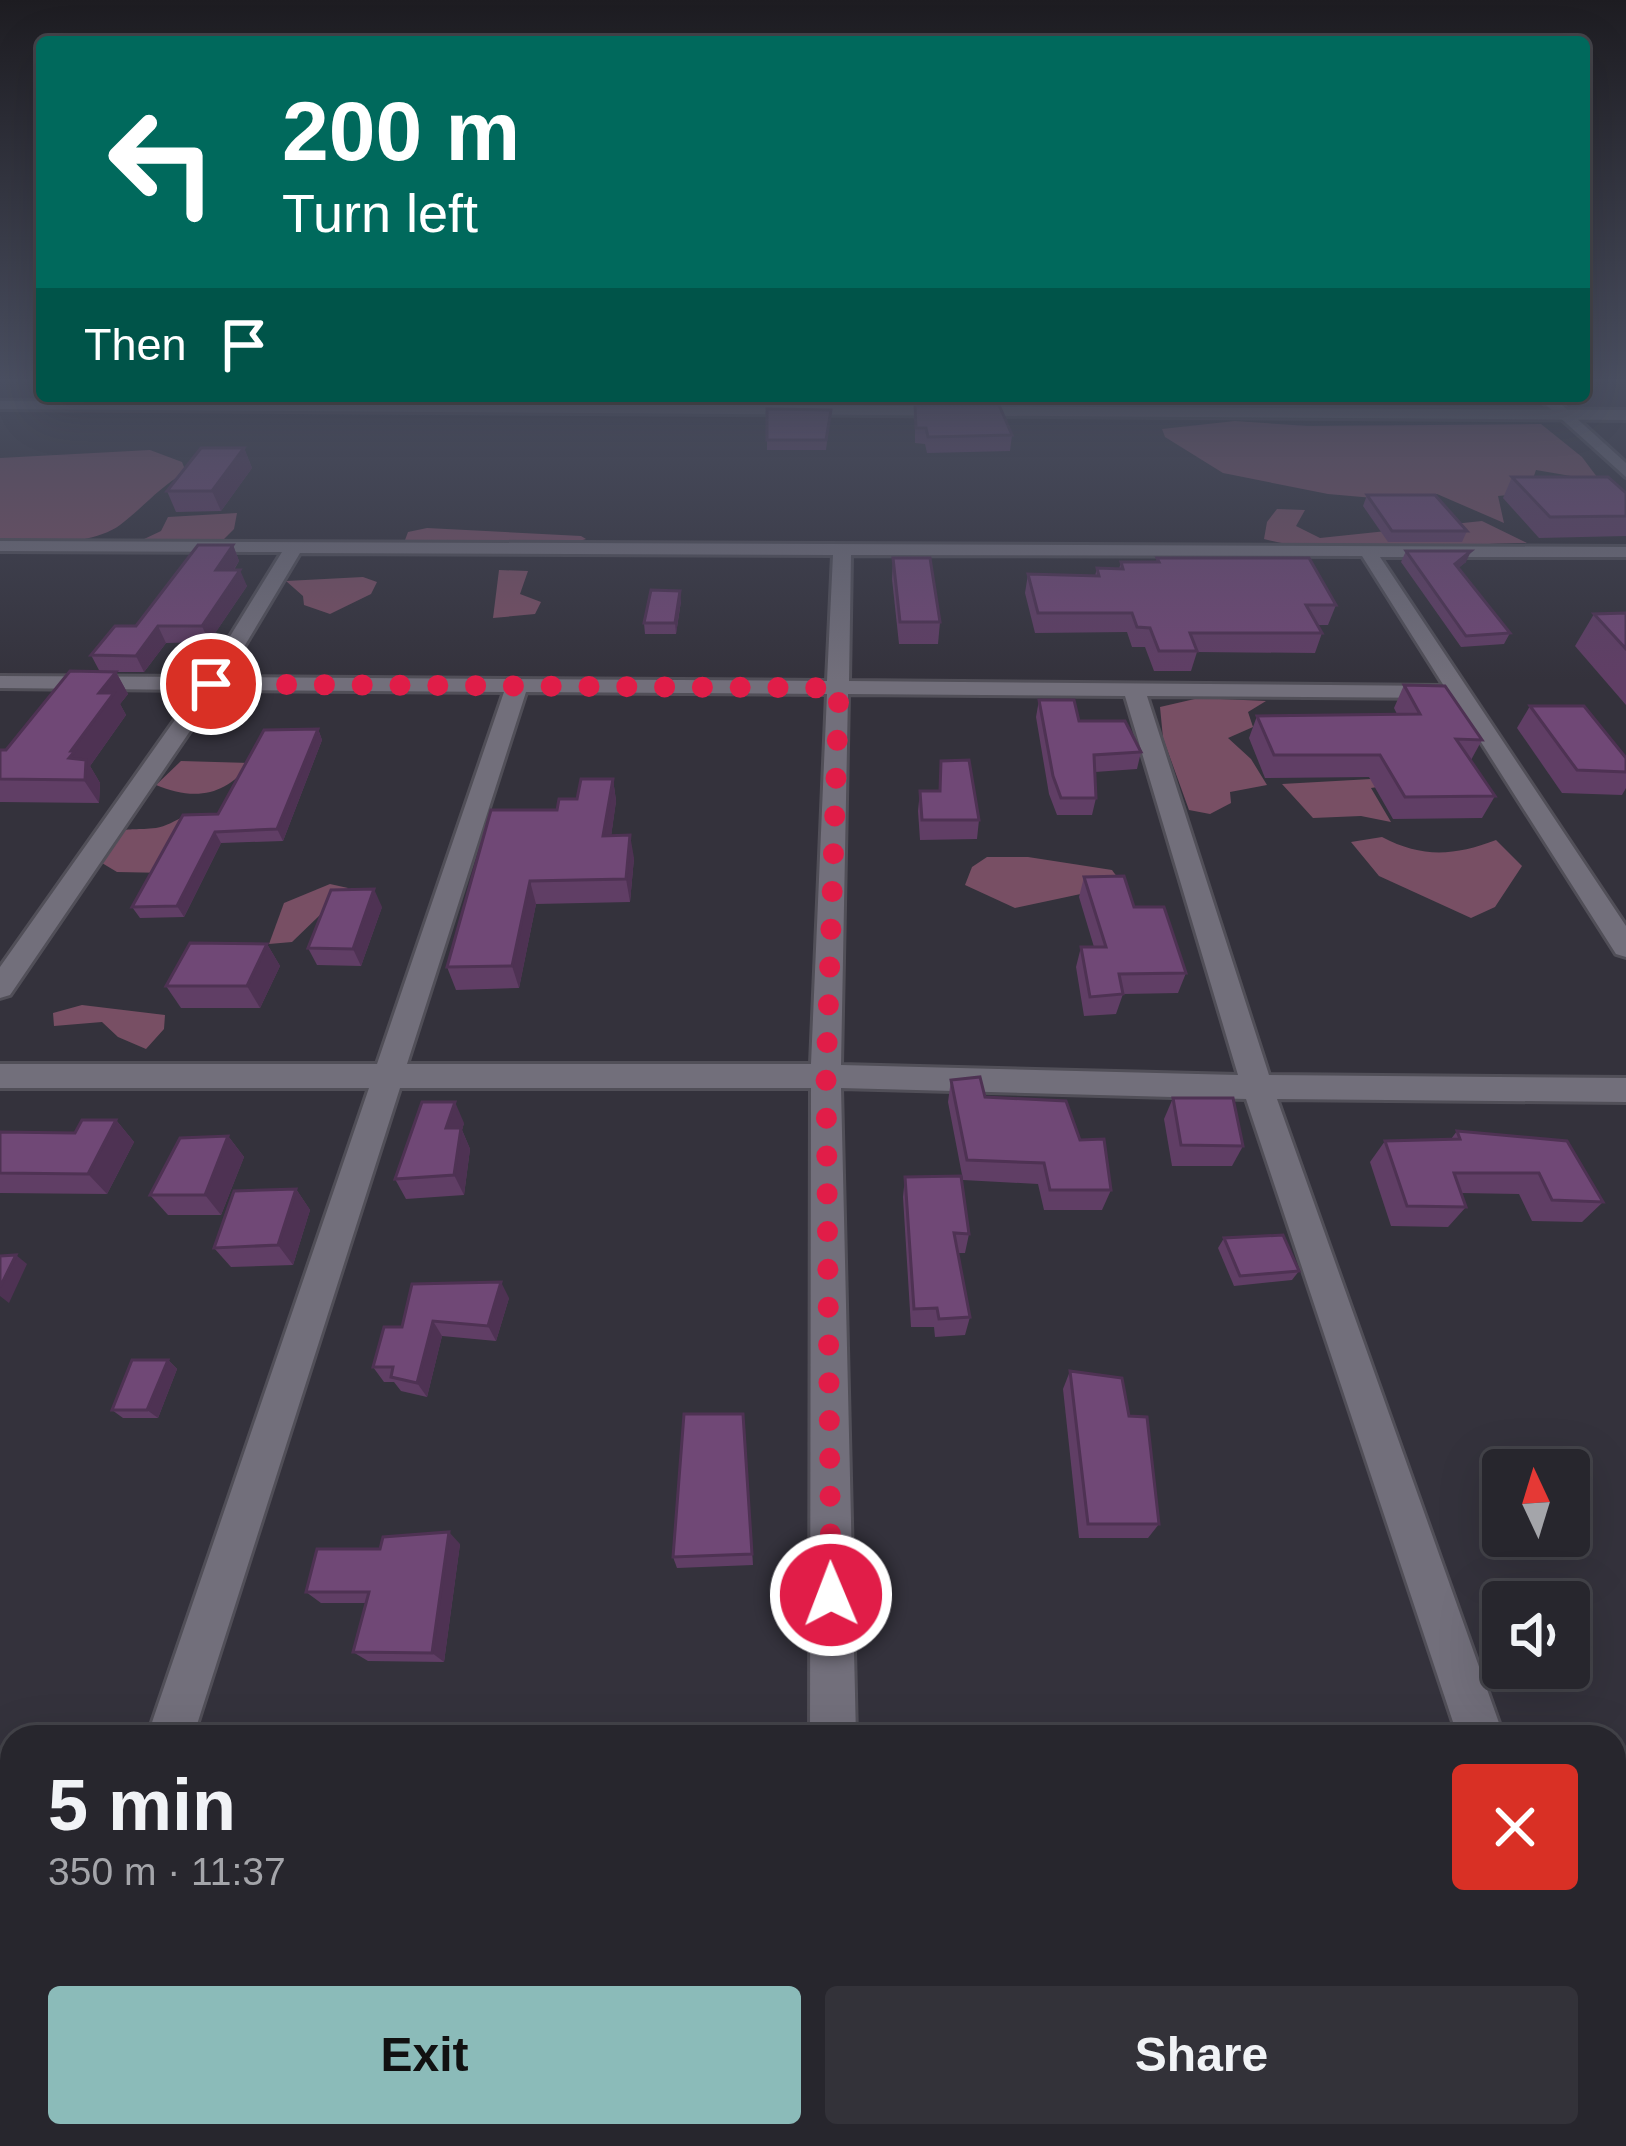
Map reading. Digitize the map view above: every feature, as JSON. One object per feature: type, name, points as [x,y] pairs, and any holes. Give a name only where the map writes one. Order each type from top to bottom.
[{"type":"street","points":[[0,546],[1626,552]]},
{"type":"street","points":[[0,988],[211,684],[294,547]]},
{"type":"street","points":[[1366,549],[1626,947]]},
{"type":"street","points":[[833,1725],[826,1076],[842,550]]},
{"type":"street","points":[[0,682],[1458,692]]},
{"type":"street","points":[[174,1725],[517,686]]},
{"type":"street","points":[[1134,690],[1257,1086],[1477,1725]]},
{"type":"street","points":[[0,1076],[826,1076],[1626,1090]]},
{"type":"shaded area","points":[[0,480],[174,480],[120,525],[94,537],[0,542]]},
{"type":"shaded area","points":[[1259,480],[1532,480],[1528,493],[1498,496],[1504,523],[1437,494],[1385,499]]},
{"type":"shaded area","points":[[1277,509],[1305,510],[1296,526],[1320,538],[1482,521],[1527,543],[1359,549],[1293,545],[1264,539],[1267,522]]},
{"type":"shaded area","points":[[237,513],[234,529],[219,544],[173,547],[140,541],[161,531],[168,517]]},
{"type":"shaded area","points":[[427,528],[586,539],[570,544],[405,540],[408,532]]},
{"type":"shaded area","points":[[499,570],[528,571],[520,594],[541,602],[535,614],[493,618]]},
{"type":"shaded area","points":[[363,577],[377,582],[371,594],[330,614],[304,605],[303,596],[286,581]]},
{"type":"shaded area","points":[[1199,698],[1266,701],[1248,712],[1253,727],[1228,738],[1251,759],[1267,785],[1230,792],[1231,803],[1210,814],[1189,810],[1163,738],[1160,707]]},
{"type":"shaded area","points":[[181,761],[250,763],[231,783],[208,792],[183,793],[156,785]]},
{"type":"shaded area","points":[[1389,778],[1397,784],[1371,788],[1391,822],[1361,816],[1313,818],[1282,784]]},
{"type":"shaded area","points":[[185,816],[168,873],[117,872],[102,863],[110,840],[120,831],[159,827]]},
{"type":"shaded area","points":[[1382,837],[1411,849],[1438,852],[1496,840],[1522,866],[1495,907],[1471,918],[1379,876],[1351,842]]},
{"type":"shaded area","points":[[987,857],[1028,857],[1112,870],[1123,885],[1015,908],[965,885],[972,867]]},
{"type":"shaded area","points":[[330,884],[348,888],[292,942],[269,944],[284,903]]},
{"type":"shaded area","points":[[82,1005],[165,1015],[164,1029],[146,1049],[118,1037],[102,1022],[54,1026],[53,1013]]},
{"type":"building","points":[[176,480],[220,480],[212,491],[167,491]]},
{"type":"building","points":[[1515,480],[1612,480],[1626,493],[1626,516],[1550,517]]},
{"type":"building","points":[[1367,495],[1435,495],[1467,531],[1392,531]]},
{"type":"building","points":[[198,545],[233,545],[216,570],[240,570],[202,626],[158,626],[136,656],[91,655],[115,626],[136,626]]},
{"type":"building","points":[[1406,551],[1471,551],[1455,564],[1510,633],[1466,636]]},
{"type":"building","points":[[893,558],[930,558],[940,622],[900,622]]},
{"type":"building","points":[[1157,558],[1309,558],[1336,605],[1306,605],[1322,633],[1190,633],[1197,651],[1159,651],[1150,628],[1137,627],[1132,613],[1038,613],[1028,574],[1099,576],[1097,568],[1123,569],[1121,562],[1159,562]]},
{"type":"building","points":[[651,590],[680,591],[675,623],[644,623]]},
{"type":"building","points":[[1626,613],[1626,649],[1594,614]]},
{"type":"building","points":[[70,671],[116,672],[99,693],[114,693],[71,751],[75,751],[69,758],[86,760],[85,780],[0,779],[0,750],[6,750]]},
{"type":"building","points":[[1404,685],[1445,686],[1482,740],[1456,739],[1495,796],[1405,797],[1380,755],[1274,755],[1257,716],[1420,714]]},
{"type":"building","points":[[1039,700],[1074,700],[1079,721],[1125,721],[1141,752],[1094,755],[1096,798],[1061,798]]},
{"type":"building","points":[[1530,706],[1584,706],[1626,758],[1626,772],[1577,770]]},
{"type":"building","points":[[318,729],[277,829],[215,832],[177,906],[132,907],[183,815],[218,814],[264,730]]},
{"type":"building","points":[[969,760],[979,820],[922,820],[920,791],[940,791],[941,761]]},
{"type":"building","points":[[581,779],[613,779],[603,836],[630,835],[626,879],[530,881],[512,966],[447,967],[491,810],[557,810],[559,799],[577,799]]},
{"type":"building","points":[[1124,876],[1134,907],[1164,907],[1186,973],[1119,974],[1123,994],[1090,997],[1081,947],[1106,947],[1084,877]]},
{"type":"building","points":[[374,889],[353,949],[308,948],[331,890]]},
{"type":"building","points":[[190,943],[267,944],[247,986],[166,986]]},
{"type":"building","points":[[980,1077],[985,1097],[1066,1101],[1080,1140],[1104,1139],[1111,1190],[1050,1190],[1044,1163],[967,1160],[951,1080]]},
{"type":"building","points":[[1173,1098],[1233,1098],[1243,1146],[1181,1145]]},
{"type":"building","points":[[422,1102],[455,1102],[446,1128],[461,1128],[454,1175],[395,1179]]},
{"type":"building","points":[[82,1120],[116,1120],[88,1174],[0,1173],[0,1132],[75,1133]]},
{"type":"building","points":[[1457,1131],[1567,1141],[1603,1202],[1552,1200],[1539,1173],[1454,1173],[1466,1207],[1407,1206],[1385,1141],[1460,1139]]},
{"type":"building","points":[[228,1136],[205,1195],[150,1195],[180,1138]]},
{"type":"building","points":[[961,1176],[969,1234],[954,1233],[970,1317],[939,1319],[937,1308],[914,1309],[905,1177]]},
{"type":"building","points":[[296,1189],[278,1245],[214,1248],[234,1191]]},
{"type":"building","points":[[1283,1235],[1299,1271],[1240,1276],[1224,1238]]},
{"type":"building","points":[[16,1255],[0,1287],[0,1256]]},
{"type":"building","points":[[501,1282],[488,1326],[433,1321],[417,1383],[391,1377],[393,1367],[373,1367],[384,1327],[402,1327],[412,1284]]},
{"type":"building","points":[[132,1360],[168,1360],[147,1410],[112,1410]]},
{"type":"building","points":[[1070,1371],[1122,1378],[1129,1416],[1147,1417],[1159,1524],[1088,1524]]},
{"type":"building","points":[[684,1414],[743,1414],[752,1554],[673,1557]]},
{"type":"building","points":[[449,1532],[432,1653],[353,1652],[369,1592],[306,1592],[317,1549],[380,1549],[383,1537]]},
{"type":"route","points":[[211,684],[839,688],[826,1076],[831,1595]]}]
